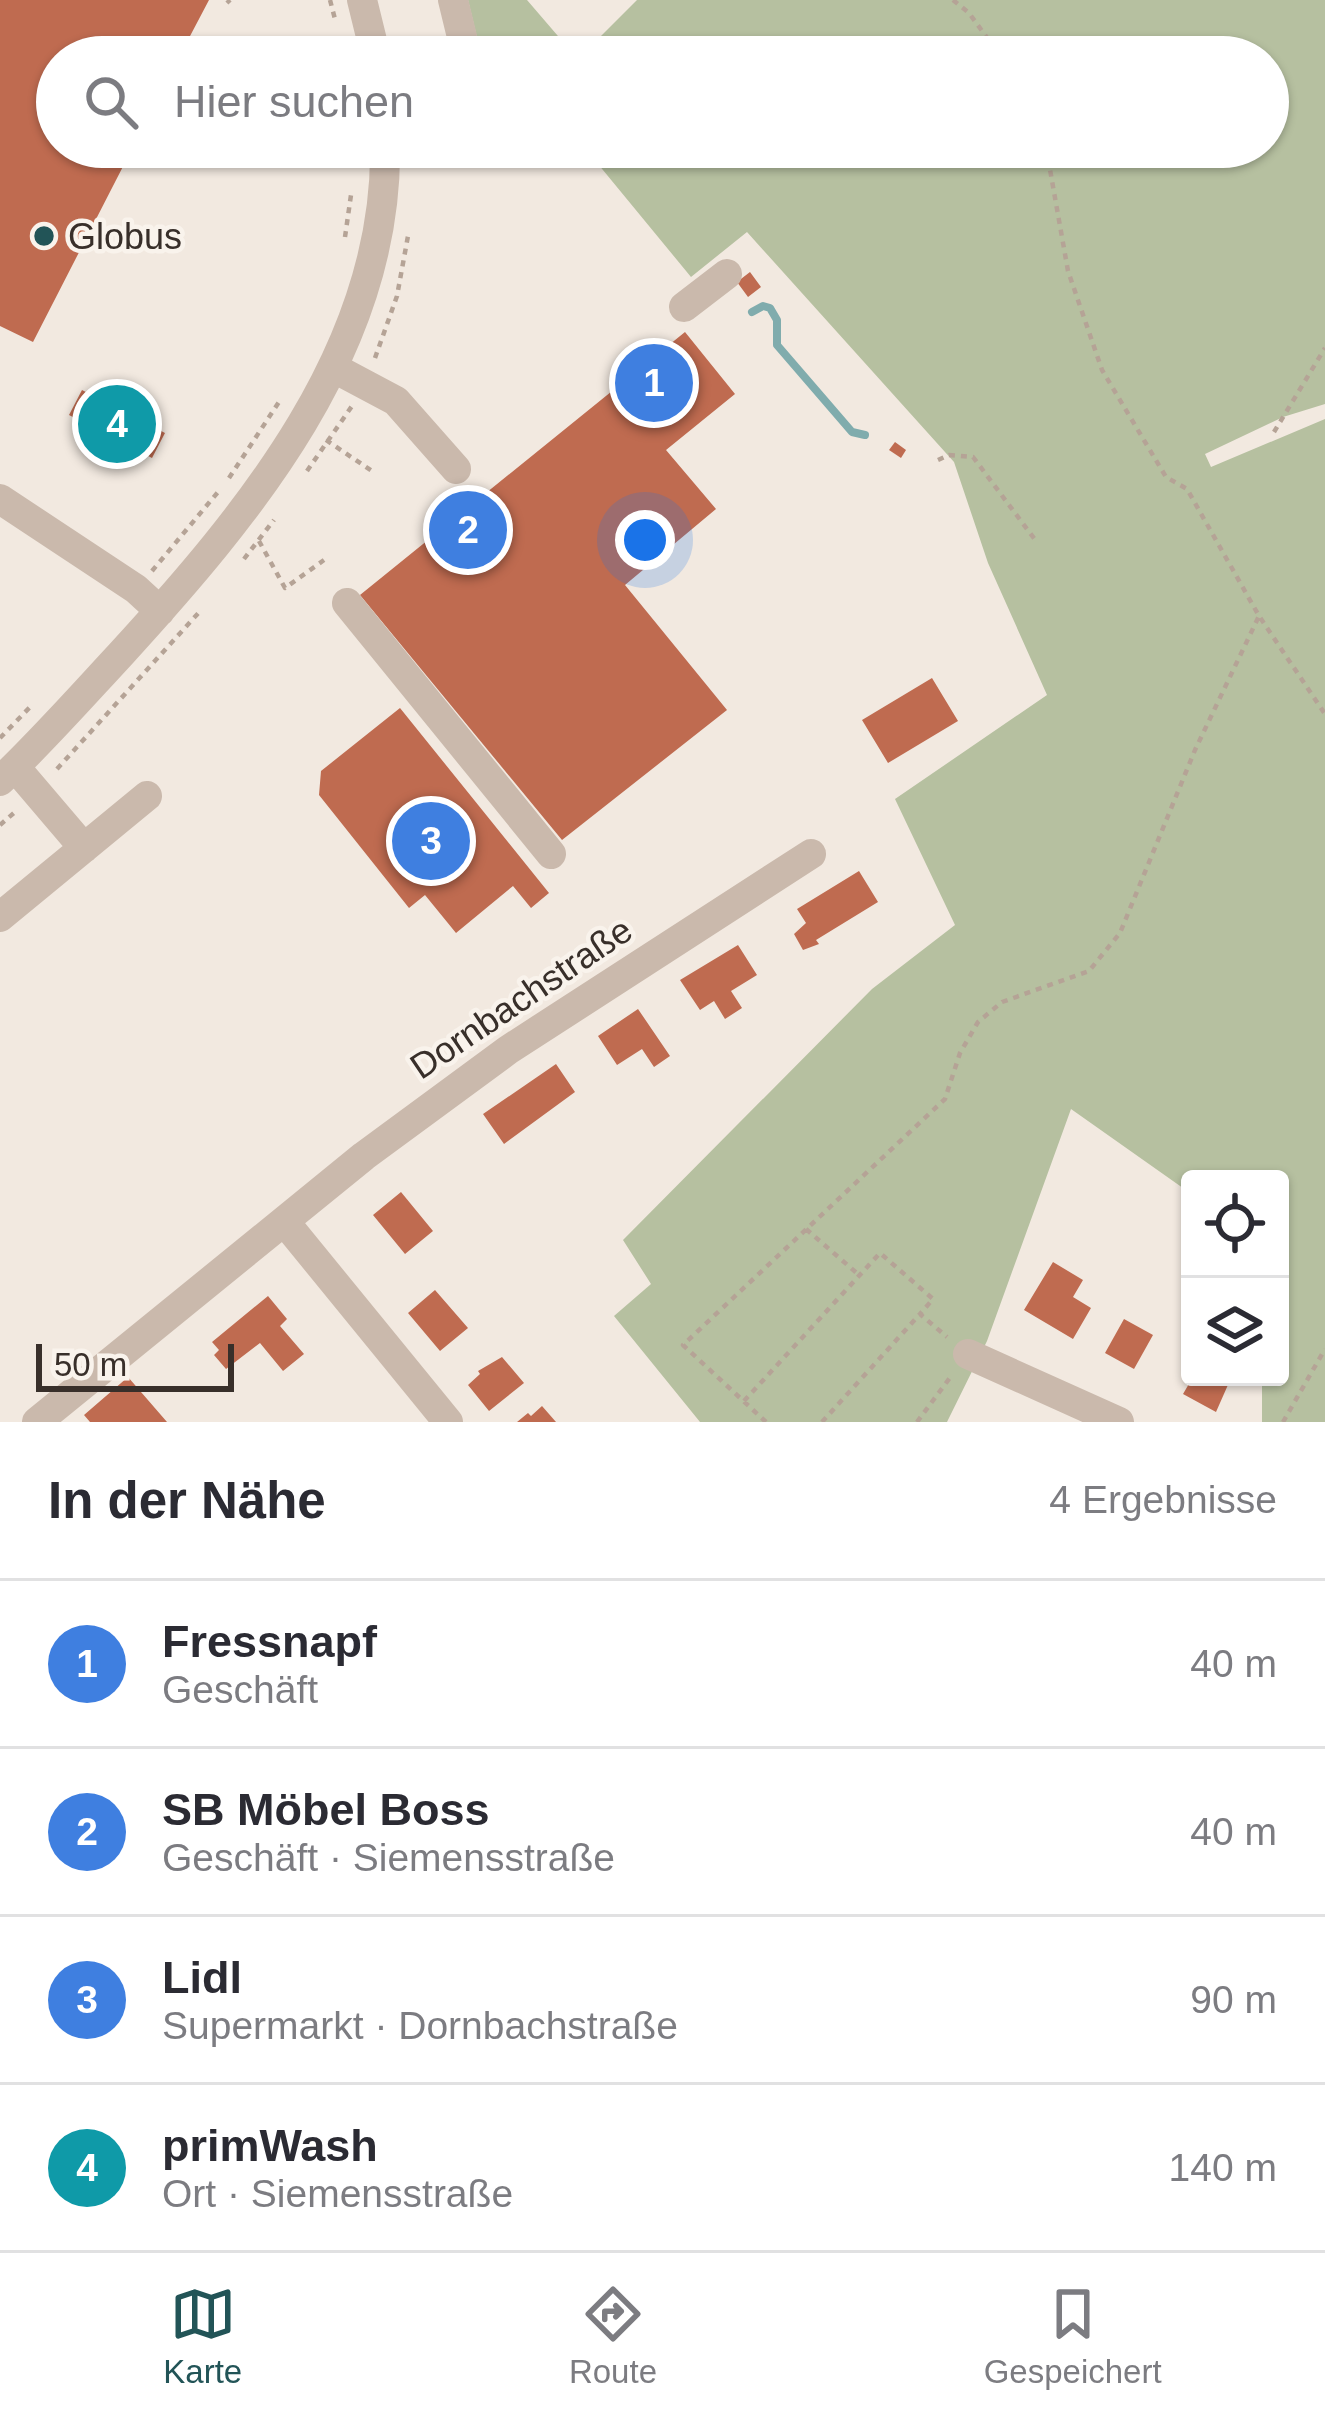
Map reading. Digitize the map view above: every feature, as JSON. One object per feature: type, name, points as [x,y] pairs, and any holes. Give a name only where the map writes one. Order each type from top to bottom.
[{"type":"street","points":[[362,0],[371,36]]},
{"type":"street","points":[[453,0],[462,36]]},
{"type":"street","points":[[83,848],[7,774],[160,611],[255,496],[334,368],[370,273],[386,168]]},
{"type":"street","points":[[684,307],[727,274]]},
{"type":"street","points":[[334,368],[396,401],[456,469]]},
{"type":"street","points":[[0,499],[136,589],[160,611]]},
{"type":"street","points":[[347,603],[551,854]]},
{"type":"street","points":[[0,917],[147,796]]},
{"type":"street","name":"Dornbachstraße","points":[[38,1422],[364,1156],[508,1050],[811,854]]},
{"type":"street","points":[[284,1221],[448,1422]]},
{"type":"street","points":[[968,1354],[1120,1422]]},
{"type":"path","points":[[953,0],[985,36]]},
{"type":"path","points":[[1050,168],[1068,271],[1102,370],[1166,478],[1187,489],[1259,616],[1325,714]]},
{"type":"path","points":[[345,236],[352,186]]},
{"type":"path","points":[[1274,432],[1325,348]]},
{"type":"path","points":[[136,589],[226,481],[288,386]]},
{"type":"path","points":[[938,460],[949,455],[973,457],[1036,541]]},
{"type":"path","points":[[259,541],[285,588],[324,560]]},
{"type":"path","points":[[766,1422],[683,1345],[945,1099],[960,1053],[979,1022],[1002,1002],[1089,971],[1120,933],[1195,750],[1259,616]]},
{"type":"path","points":[[0,738],[40,697]]},
{"type":"path","points":[[806,1229],[859,1275]]},
{"type":"path","points":[[744,1401],[880,1253],[934,1299],[822,1422]]},
{"type":"path","points":[[917,1422],[968,1354],[920,1314]]},
{"type":"path","points":[[1283,1422],[1325,1349]]},
{"type":"green space","points":[[468,0],[527,0],[558,36],[477,36]]},
{"type":"green space","points":[[637,0],[1325,0],[1325,404],[1283,417],[1205,454],[1211,467],[1325,419],[1325,1422],[1262,1422],[1262,1386],[1289,1386],[1289,1170],[1181,1170],[1181,1187],[1071,1109],[987,1341],[947,1422],[700,1422],[614,1316],[651,1284],[623,1240],[872,989],[955,925],[895,799],[1047,695],[988,563],[954,462],[747,232],[691,277],[601,168],[1289,168],[1289,36],[601,36]]},
{"type":"building","name":"Globus","points":[[0,0],[209,0],[190,36],[36,36],[36,168],[122,168],[33,342],[0,326]]},
{"type":"building","points":[[750,272],[761,287],[748,297],[737,282]]},
{"type":"building","points":[[685,332],[735,394],[666,450],[716,509],[625,585],[727,710],[562,840],[360,595]]},
{"type":"building","points":[[82,390],[165,433],[152,458],[69,415]]},
{"type":"building","points":[[895,442],[906,450],[901,458],[889,450]]},
{"type":"building","points":[[932,678],[958,721],[888,763],[862,720]]},
{"type":"building","points":[[400,708],[549,893],[531,908],[513,886],[456,933],[425,895],[409,908],[319,795],[321,771]]},
{"type":"building","points":[[859,871],[878,902],[803,950],[794,934],[806,923],[797,909]]},
{"type":"building","points":[[738,945],[757,975],[731,991],[742,1008],[725,1019],[714,1001],[700,1010],[680,980]]},
{"type":"building","points":[[638,1009],[670,1056],[654,1067],[642,1049],[617,1065],[598,1036]]},
{"type":"building","points":[[556,1064],[575,1092],[504,1144],[483,1114]]},
{"type":"building","points":[[401,1192],[433,1231],[405,1254],[373,1215]]},
{"type":"building","points":[[1053,1262],[1083,1280],[1073,1297],[1091,1308],[1073,1339],[1024,1310]]},
{"type":"building","points":[[435,1290],[468,1328],[440,1351],[408,1313]]},
{"type":"building","points":[[268,1296],[287,1319],[280,1326],[304,1354],[283,1371],[260,1343],[226,1369],[214,1355],[219,1350],[212,1342]]},
{"type":"building","points":[[1124,1319],[1153,1335],[1134,1369],[1105,1353]]},
{"type":"building","points":[[502,1357],[524,1383],[489,1411],[468,1385],[478,1371]]},
{"type":"building","points":[[128,1377],[167,1422],[90,1422],[84,1415]]},
{"type":"building","points":[[1188,1386],[1227,1386],[1216,1412],[1183,1394]]},
{"type":"building","points":[[542,1406],[556,1422],[517,1422],[528,1413],[531,1416]]},
{"type":"waterway","points":[[752,312],[770,308],[777,320],[777,345],[852,432],[865,435]]},
{"type":"place","name":"Globus","points":[[44,236]]},
{"type":"place","name":"Fressnapf","points":[[654,383]]},
{"type":"place","name":"primWash","points":[[117,424]]},
{"type":"place","name":"SB Möbel Boss","points":[[468,530]]},
{"type":"place","name":"Lidl","points":[[431,841]]}]
